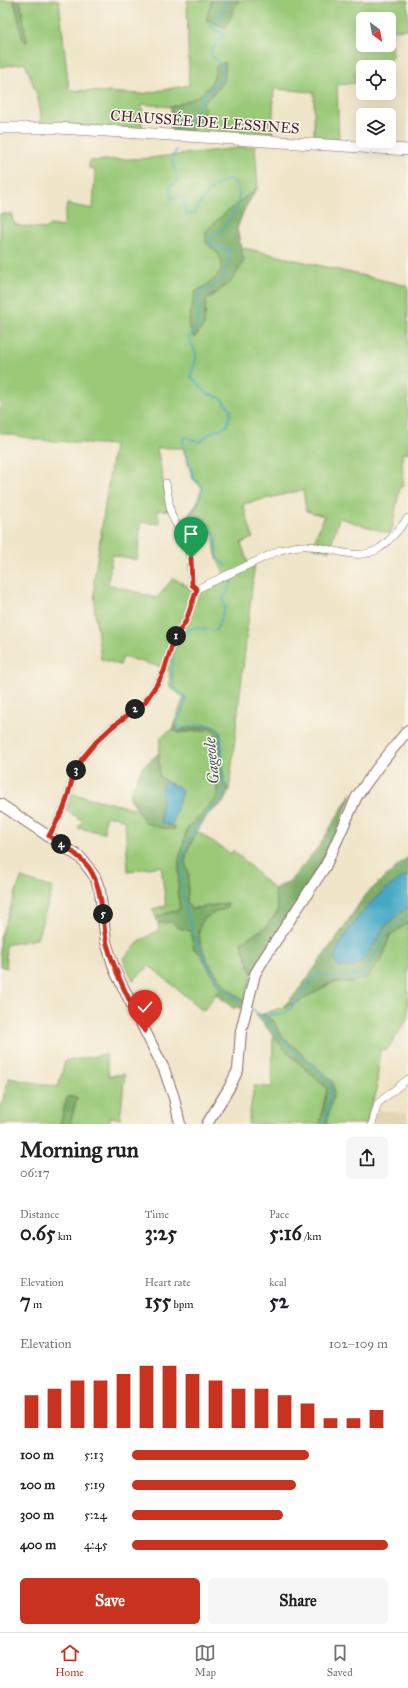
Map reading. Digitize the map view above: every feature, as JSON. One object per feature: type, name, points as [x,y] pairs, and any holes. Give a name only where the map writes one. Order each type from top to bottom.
[{"type":"main road","name":"CHAUSSÉE DE LESSINES","points":[[0,128],[58,128],[408,150]]},
{"type":"street","points":[[166,483],[171,514],[190,550],[192,585],[197,589]]},
{"type":"street","points":[[49,836],[64,808],[74,774],[81,760],[96,742],[112,727],[145,702],[159,681],[164,671],[174,639],[186,621],[197,589],[280,550],[291,547],[308,546],[353,554],[374,551],[385,544],[408,518]]},
{"type":"street","points":[[206,1124],[229,1088],[238,1070],[241,1031],[255,974],[325,867],[357,796],[378,766],[408,730]]},
{"type":"street","points":[[0,804],[81,858],[95,877],[100,891],[106,942],[115,971],[164,1069],[174,1098],[180,1124]]},
{"type":"street","points":[[372,1124],[378,1103],[408,1079]]},
{"type":"shaded area","points":[[375,1109],[408,1114],[408,1124],[373,1124]]},
{"type":"green space","points":[[0,0],[14,0],[23,40],[27,42],[20,0],[59,0],[69,90],[142,94],[189,85],[187,0],[408,0],[408,29],[396,30],[396,12],[356,12],[356,52],[393,52],[393,56],[387,60],[356,60],[356,83],[337,85],[339,140],[314,139],[314,92],[274,89],[272,135],[191,133],[192,126],[203,102],[214,93],[225,79],[225,62],[216,66],[215,77],[208,88],[195,99],[171,107],[142,104],[142,129],[41,124],[38,100],[25,63],[0,67]]},
{"type":"green space","points":[[14,0],[20,0],[27,42],[23,40]]},
{"type":"green space","points":[[212,0],[239,0],[226,28],[206,20]]},
{"type":"green space","points":[[225,62],[225,79],[214,93],[203,102],[206,117],[192,126],[191,133],[170,132],[171,107],[195,98],[207,89],[211,83],[216,66]]},
{"type":"green space","points":[[255,146],[258,187],[223,215],[206,231],[206,243],[218,254],[222,267],[220,272],[211,282],[195,292],[194,338],[204,326],[206,301],[232,281],[244,261],[240,247],[408,286],[408,453],[402,453],[403,486],[400,487],[391,534],[339,518],[329,551],[312,547],[324,516],[306,511],[303,490],[243,504],[253,538],[241,543],[249,565],[255,562],[229,791],[223,780],[220,732],[208,726],[178,731],[174,724],[184,698],[170,687],[169,669],[123,657],[120,665],[101,659],[95,614],[94,580],[114,445],[40,440],[0,433],[0,214],[13,214],[12,219],[16,225],[45,229],[50,225],[63,227],[67,204],[93,209],[95,170],[89,168],[89,161],[149,158]],"holes":[[[157,448],[183,448],[193,479],[202,488],[196,505],[185,520],[186,525],[194,529],[203,527],[214,534],[216,556],[226,576],[198,592],[173,578],[157,598],[108,584],[112,555],[137,560],[141,522],[160,524],[157,510],[169,511]]]},
{"type":"green space","points":[[258,187],[244,210],[237,229],[244,261],[232,281],[206,301],[204,326],[194,338],[188,324],[195,292],[211,282],[220,272],[222,267],[218,254],[206,243],[206,231],[223,215]]},
{"type":"green space","points":[[174,724],[178,731],[208,726],[215,727],[220,732],[223,780],[229,791],[223,803],[208,814],[187,851],[185,863],[189,874],[187,902],[191,909],[228,903],[227,908],[207,917],[201,923],[199,932],[200,941],[208,961],[214,971],[229,989],[244,1001],[241,1009],[237,1006],[234,1009],[216,994],[220,989],[200,953],[194,949],[190,931],[179,928],[172,922],[158,923],[156,917],[180,909],[178,897],[179,860],[187,829],[217,797],[216,733],[212,729],[179,733],[172,730]]},
{"type":"green space","points":[[212,729],[216,733],[217,797],[187,829],[179,860],[178,897],[180,909],[156,917],[152,909],[166,906],[161,866],[128,871],[125,821],[115,816],[105,817],[104,833],[78,828],[83,821],[66,810],[73,794],[136,809],[146,823],[175,827],[171,825],[173,823],[182,791],[159,776],[161,737],[172,730],[179,733]]},
{"type":"green space","points":[[159,753],[159,776],[166,782],[162,784],[162,823],[175,827],[174,830],[146,823],[129,796],[142,767]]},
{"type":"green space","points":[[352,792],[330,850],[252,974],[241,942],[266,927],[278,911],[274,889],[290,881],[319,846]]},
{"type":"green space","points":[[197,831],[231,854],[233,850],[274,889],[278,911],[266,927],[241,942],[252,974],[244,1001],[229,989],[214,971],[208,961],[200,941],[199,932],[201,923],[211,914],[226,908],[227,903],[190,909],[187,902],[189,874],[185,863],[187,851]]},
{"type":"green space","points":[[408,857],[408,876],[402,877],[368,906],[345,936],[334,958],[375,945],[386,925],[408,907],[408,923],[390,935],[383,956],[367,978],[352,982],[333,982],[298,1002],[282,1008],[298,991],[365,895]]},
{"type":"green space","points":[[21,878],[53,888],[37,939],[5,945],[7,968],[0,966],[0,937]]},
{"type":"green space","points":[[172,922],[179,928],[190,931],[194,949],[200,953],[220,989],[203,1011],[150,966],[133,980],[123,959],[141,940],[159,930],[158,923]]},
{"type":"green space","points":[[408,923],[408,1018],[387,1050],[380,1050],[376,1094],[370,1109],[367,1124],[326,1124],[333,1082],[281,1035],[274,1022],[263,1014],[298,1002],[333,982],[352,982],[383,956],[390,935]]},
{"type":"green space","points":[[263,1014],[274,1022],[281,1035],[333,1082],[334,1092],[326,1124],[320,1124],[327,1088],[287,1052],[256,1015]]},
{"type":"green space","points":[[273,1034],[287,1052],[327,1088],[320,1124],[248,1124],[254,1086],[272,1087]]},
{"type":"green space","points":[[106,1054],[109,1076],[125,1074],[120,1119],[111,1117],[108,1124],[70,1124],[77,1097],[67,1097],[60,1124],[0,1124],[0,1110],[9,1078],[58,1087],[65,1061]]},
{"type":"green space","points":[[67,1097],[77,1097],[70,1124],[60,1124]]},
{"type":"water","points":[[166,782],[180,788],[182,791],[173,823],[171,825],[162,823],[161,821],[162,784]]},
{"type":"water","points":[[408,876],[408,907],[386,925],[365,958],[354,967],[339,967],[334,958],[340,944],[356,920],[380,895],[402,877]]},
{"type":"waterway","name":"Gageole","points":[[177,130],[178,121],[192,118],[197,112],[199,100],[221,78],[222,68],[217,60],[212,56],[212,49],[224,34],[210,25],[225,10],[224,5],[226,0]]},
{"type":"waterway","name":"Gageole","points":[[176,150],[172,160],[177,182],[169,187],[172,198],[181,197],[185,205],[186,215],[194,213],[201,201],[209,192],[224,182],[231,179],[237,185],[239,192],[239,198],[235,210],[221,232],[215,234],[210,239],[212,244],[230,251],[227,268],[217,283],[198,295],[199,312],[197,327],[188,337],[194,348],[196,356],[195,365],[190,376],[208,394],[221,398],[231,410],[227,426],[210,433],[200,442],[185,437],[183,442],[194,479],[203,488],[197,506],[186,520],[188,526],[194,528],[204,526],[215,533],[218,559],[227,566]]},
{"type":"waterway","name":"Gageole","points":[[230,576],[232,582],[223,599],[225,607],[217,629],[215,631],[193,628],[183,633],[175,646],[172,671],[173,686],[186,698],[177,722],[180,729],[207,724],[217,727],[221,731],[225,795],[200,821],[193,831],[186,847],[183,863],[183,897],[192,930],[214,976],[223,987],[240,1002]]},
{"type":"waterway","points":[[263,1018],[273,1014],[284,1014],[291,1008],[318,973],[332,978],[352,977],[364,973],[387,932],[408,916]]},
{"type":"waterway","name":"Gageole","points":[[251,1008],[268,1021],[278,1036],[331,1084],[331,1092],[324,1124]]},
{"type":"route","points":[[145,1031],[115,971],[106,942],[100,891],[95,877],[81,858],[49,836],[64,808],[74,774],[81,760],[96,742],[112,727],[145,702],[159,681],[168,660],[174,639],[186,621],[197,589],[192,585],[191,558]]}]
